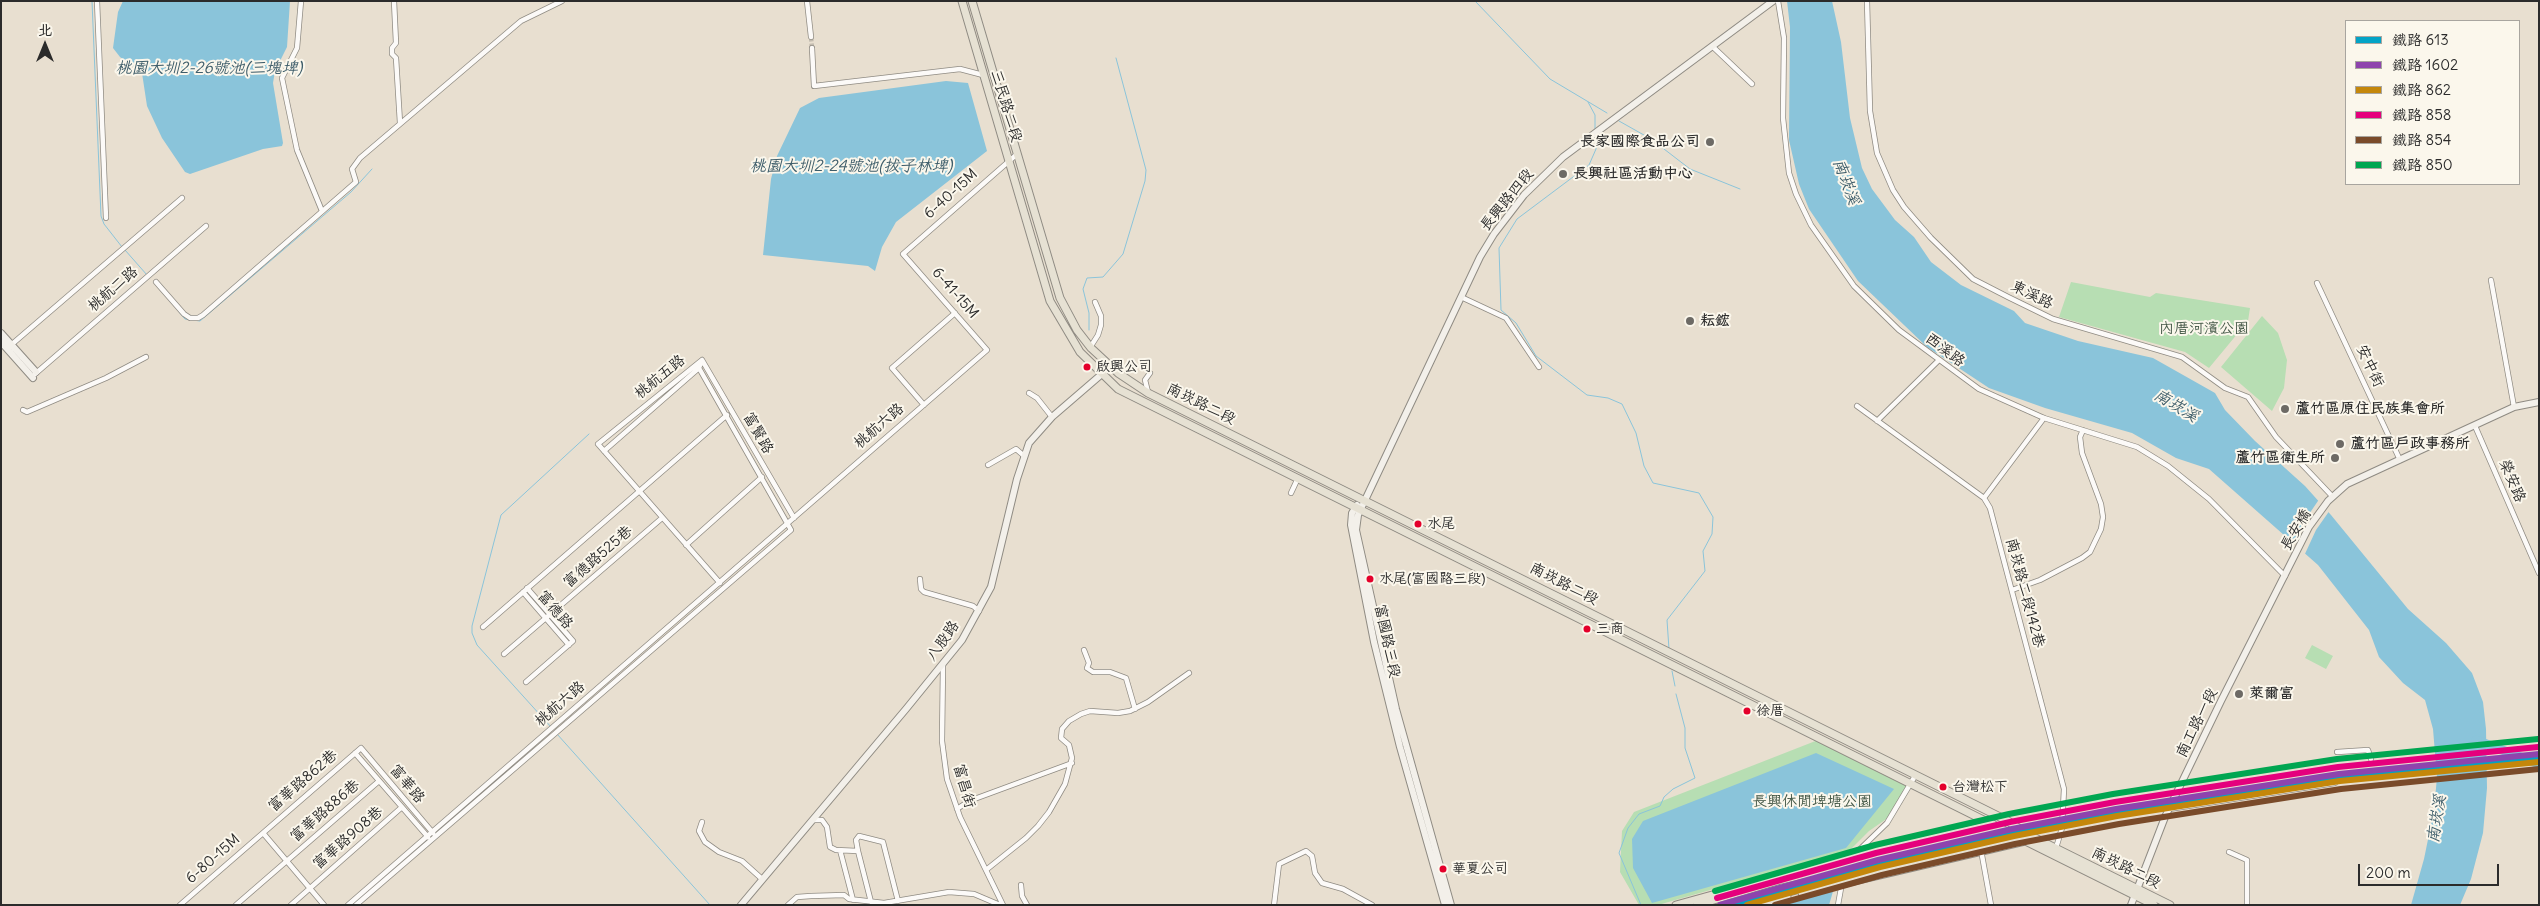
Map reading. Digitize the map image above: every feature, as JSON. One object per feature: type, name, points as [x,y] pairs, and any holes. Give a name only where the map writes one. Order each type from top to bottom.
[{"type":"main road","name":"三民路二段","points":[[962,1],[1025,218]]},
{"type":"main road","name":"三民路二段","points":[[972,1],[1032,206]]},
{"type":"main road","name":"南崁路二段","points":[[1032,206],[1060,298],[1077,330],[1090,348],[1110,367],[1148,393],[1364,500],[1913,779],[1993,824],[2023,837],[2154,905]]},
{"type":"main road","name":"南崁路二段","points":[[1025,218],[1050,301],[1080,352],[1118,388],[1137,400],[1913,779],[2011,823],[2023,837],[2035,838],[2056,848],[2137,896],[2170,905]]},
{"type":"main road","points":[[1676,905],[1852,856],[1993,824],[2011,823]]},
{"type":"main road","points":[[1697,905],[1848,864],[2001,828],[2011,823]]},
{"type":"main road","points":[[1842,880],[1981,850],[2023,837]]},
{"type":"main road","points":[[1742,905],[2023,837]]},
{"type":"main road","points":[[1740,886],[1766,885]]},
{"type":"street","points":[[97,1],[106,218]]},
{"type":"street","points":[[301,1],[297,48],[282,78],[297,150],[322,211]]},
{"type":"street","points":[[394,1],[396,43],[392,48],[392,54],[396,58],[400,122]]},
{"type":"street","points":[[543,1],[544,8]]},
{"type":"street","points":[[156,282],[184,314],[190,318],[198,318],[264,264],[356,182],[352,176],[354,163],[400,122],[508,31],[544,8],[562,1]]},
{"type":"street","points":[[807,1],[811,37]]},
{"type":"street","name":"長興路四段","points":[[1364,500],[1460,297],[1494,234],[1524,195],[1548,170],[1773,1]]},
{"type":"street","name":"西溪路","points":[[1778,1],[1785,60],[1785,143],[1789,173],[1796,194],[1825,248],[1854,286],[1898,330],[1980,389],[2044,418],[2137,448],[2168,466],[2209,499],[2286,574]]},
{"type":"street","name":"東溪路","points":[[1868,1],[1870,111],[1877,153],[1904,207],[1930,238],[1973,279],[2008,297],[2053,319],[2182,356],[2225,388],[2248,397],[2276,437],[2330,498]]},
{"type":"street","points":[[1712,46],[1752,84]]},
{"type":"street","points":[[812,48],[814,86],[960,69],[982,75]]},
{"type":"street","name":"6-40-15M","points":[[903,254],[1008,160],[1016,155]]},
{"type":"street","points":[[11,345],[182,198]]},
{"type":"street","name":"桃航二路","points":[[33,375],[206,226]]},
{"type":"street","name":"6-41-15M","points":[[903,254],[987,350]]},
{"type":"street","points":[[2491,280],[2514,407]]},
{"type":"street","name":"安中街","points":[[2317,283],[2400,460]]},
{"type":"street","points":[[1460,297],[1506,318],[1539,367]]},
{"type":"street","points":[[1090,348],[1101,325],[1101,316],[1096,302]]},
{"type":"street","points":[[924,405],[892,368],[955,313]]},
{"type":"street","points":[[1,333],[33,375]]},
{"type":"street","points":[[1,342],[33,375]]},
{"type":"street","name":"桃航六路","points":[[356,905],[431,836],[987,350]]},
{"type":"street","points":[[23,410],[27,412],[98,382],[146,358]]},
{"type":"street","name":"桃航五路","points":[[702,360],[699,368],[604,451],[598,444],[702,360]]},
{"type":"street","name":"富賢路","points":[[702,360],[794,518]]},
{"type":"street","points":[[1877,421],[1939,360]]},
{"type":"street","name":"八股路","points":[[741,905],[943,665],[979,611],[991,587],[1023,455],[1032,438],[1052,417],[1110,367]]},
{"type":"street","name":"富賢路","points":[[699,368],[789,523]]},
{"type":"street","points":[[1148,393],[1144,380],[1150,372]]},
{"type":"street","points":[[1029,393],[1037,398],[1052,417]]},
{"type":"street","name":"長安橋","points":[[2286,574],[2309,527],[2330,498],[2347,484],[2514,407],[2539,402]]},
{"type":"street","points":[[1857,406],[1984,498],[2044,418]]},
{"type":"street","points":[[482,627],[726,415]]},
{"type":"street","name":"榮安路","points":[[2475,426],[2539,573]]},
{"type":"street","points":[[2012,590],[2040,580],[2082,558],[2090,552],[2101,529],[2104,517],[2082,453],[2080,437],[2083,430]]},
{"type":"street","points":[[988,465],[1016,448],[1023,455]]},
{"type":"street","points":[[604,451],[720,584]]},
{"type":"street","points":[[686,545],[762,477]]},
{"type":"street","points":[[1291,493],[1298,478]]},
{"type":"street","name":"南崁路二段142巷","points":[[1984,498],[1990,508],[2064,789],[2062,828],[2056,848]]},
{"type":"street","points":[[1358,507],[1364,500]]},
{"type":"street","name":"富國路三段","points":[[1358,507],[1352,513],[1352,531],[1376,650],[1432,848],[1451,905]]},
{"type":"street","name":"富德路525巷","points":[[504,654],[662,518]]},
{"type":"street","name":"桃航六路","points":[[348,905],[791,530],[789,523]]},
{"type":"street","name":"南工路一段","points":[[2130,905],[2137,896],[2169,809],[2286,574]]},
{"type":"street","points":[[920,579],[921,589],[924,592],[973,606],[979,611]]},
{"type":"street","name":"富德路","points":[[525,590],[571,643],[526,682]]},
{"type":"street","points":[[1084,650],[1089,663],[1087,668],[1093,672],[1110,672],[1126,678],[1135,709]]},
{"type":"street","name":"富昌街","points":[[943,665],[942,741],[947,779],[957,809],[1002,905]]},
{"type":"street","points":[[986,870],[1026,838],[1049,812],[1065,784],[1072,763],[1069,745],[1061,738],[1062,729],[1069,721],[1081,714],[1090,712],[1118,713],[1135,709],[1189,674]]},
{"type":"street","name":"富華路","points":[[360,748],[431,836]]},
{"type":"street","name":"富華路862巷","points":[[263,833],[360,748]]},
{"type":"street","points":[[2337,752],[2368,750],[2371,758]]},
{"type":"street","name":"富華路","points":[[355,753],[402,807],[431,836]]},
{"type":"street","points":[[957,809],[969,801],[1072,763]]},
{"type":"street","points":[[1838,905],[1842,880],[1852,856],[1887,823],[1913,779]]},
{"type":"street","name":"富華路886巷","points":[[236,905],[379,781]]},
{"type":"street","points":[[2169,809],[2335,783]]},
{"type":"street","name":"富華路908巷","points":[[291,905],[402,807]]},
{"type":"street","points":[[813,820],[822,820],[827,827],[830,847],[840,850],[858,851]]},
{"type":"street","points":[[702,822],[699,831],[705,842],[719,852],[742,861],[762,879]]},
{"type":"street","points":[[263,833],[324,905]]},
{"type":"street","name":"6-80-15M","points":[[180,905],[263,833]]},
{"type":"street","points":[[871,902],[856,837],[883,842],[898,901]]},
{"type":"street","name":"富國路三段","points":[[1432,848],[1445,905]]},
{"type":"street","points":[[840,850],[853,900]]},
{"type":"street","points":[[1981,850],[1991,905]]},
{"type":"street","points":[[1274,905],[1279,864],[1306,852],[1312,856],[1315,873],[1322,883],[1342,889],[1372,905]]},
{"type":"street","points":[[2229,852],[2247,860],[2247,905]]},
{"type":"street","points":[[1021,885],[1022,896],[1027,905]]},
{"type":"street","points":[[788,905],[797,897],[818,895],[844,895],[853,900],[871,902],[898,901],[949,892],[974,894],[1002,905]]},
{"type":"green space","name":"內厝河濱公園","points":[[2071,282],[2150,297],[2156,293],[2250,308],[2248,321],[2209,368],[2185,352],[2059,317]]},
{"type":"green space","points":[[2262,316],[2278,333],[2287,360],[2284,388],[2272,411],[2221,367]]},
{"type":"green space","points":[[2312,645],[2333,656],[2326,669],[2305,658]]},
{"type":"green space","name":"長興休閒埤塘公園","points":[[1818,740],[1907,785],[1895,813],[1869,831],[1850,850],[1658,905],[1639,905],[1620,872],[1622,831],[1634,812]]},
{"type":"water","name":"桃園大圳2-26號池(三塊埤)","points":[[123,1],[290,1],[287,47],[275,71],[273,83],[282,146],[263,149],[190,174],[185,172],[162,138],[147,106],[142,73],[120,57],[113,48],[118,12]]},
{"type":"water","name":"南崁溪","points":[[1787,1],[1832,1],[1841,42],[1850,118],[1862,168],[1872,189],[1895,220],[1914,237],[1931,262],[1961,285],[2014,311],[2025,323],[2078,341],[2153,358],[2215,393],[2225,410],[2255,441],[2305,486],[2408,609],[2446,643],[2472,673],[2483,702],[2486,729],[2487,788],[2483,833],[2471,879],[2460,905],[2411,905],[2424,859],[2434,810],[2437,777],[2433,729],[2425,700],[2403,683],[2379,657],[2369,630],[2318,565],[2209,469],[2176,458],[2132,433],[2045,408],[1989,388],[1927,347],[1858,281],[1809,209],[1799,184],[1789,140],[1790,27]]},
{"type":"water","name":"桃園大圳2-24號池(拔子林埤)","points":[[946,81],[968,83],[987,151],[896,222],[882,247],[875,271],[868,266],[763,255],[771,179],[777,156],[800,108],[819,98]]},
{"type":"water","name":"長興休閒埤塘公園","points":[[1816,753],[1894,789],[1846,848],[1652,903],[1633,868],[1632,839],[1643,821]]},
{"type":"water","points":[[1834,888],[1829,905],[1775,905]]},
{"type":"pier","points":[[2320,498],[2330,510],[2316,530],[2304,556],[2292,545],[2305,520]]},
{"type":"waterway","points":[[92,1],[101,216],[104,224],[122,247]]},
{"type":"waterway","points":[[1475,1],[1550,79],[1607,113]]},
{"type":"waterway","points":[[1089,330],[1089,313],[1083,289],[1087,278],[1103,277],[1123,254],[1145,181],[1146,170],[1116,58]]},
{"type":"waterway","points":[[1588,102],[1595,115],[1595,129]]},
{"type":"waterway","points":[[1619,121],[1651,139],[1690,169],[1740,189]]},
{"type":"waterway","points":[[1595,136],[1596,149],[1589,165],[1517,219],[1499,248],[1501,310],[1516,323],[1536,356],[1587,395],[1608,398],[1622,404],[1636,433],[1644,466],[1653,483],[1699,493],[1713,517],[1712,534],[1703,551],[1705,571],[1667,620],[1669,649]]},
{"type":"waterway","points":[[179,312],[185,319],[200,321],[351,192],[372,169]]},
{"type":"waterway","points":[[125,250],[147,275]]},
{"type":"waterway","points":[[551,727],[477,645],[472,633],[472,626],[501,515],[589,434]]},
{"type":"waterway","points":[[1672,671],[1675,686]]},
{"type":"waterway","points":[[1641,905],[1619,853],[1628,828],[1639,814],[1660,806],[1664,797],[1673,789],[1695,778],[1685,748],[1685,728],[1676,694]]},
{"type":"waterway","points":[[557,734],[710,905]]},
{"type":"waterway","points":[[2476,740],[2539,764]]},
{"type":"tunnel","points":[[811,37],[812,48]]},
{"type":"rail line","name":"850","points":[[1715,891],[1875,845],[2009,814],[2113,794],[2337,759],[2538,739]]},
{"type":"rail line","name":"858","points":[[1717,898],[1876,853],[2010,822],[2115,802],[2338,767],[2538,747]]},
{"type":"rail line","name":"1602","points":[[1720,905],[1878,860],[2012,829],[2116,809],[2339,774],[2539,754]]},
{"type":"rail line","name":"613","points":[[1731,905],[1878,863],[2073,821],[2185,800],[2340,777],[2539,758]]},
{"type":"rail line","name":"862","points":[[1747,905],[1880,867],[2014,836],[2117,816],[2340,781],[2539,762]]},
{"type":"rail line","name":"854","points":[[1775,905],[1882,875],[2015,844],[2119,824],[2341,789],[2539,769]]},
{"type":"place","name":"長家國際食品公司","points":[[1710,142]]},
{"type":"place","name":"長興社區活動中心","points":[[1563,174]]},
{"type":"place","name":"耘鋐","points":[[1690,321]]},
{"type":"place","name":"啟興公司","points":[[1087,367]]},
{"type":"place","name":"蘆竹區原住民族集會所","points":[[2285,409]]},
{"type":"place","name":"蘆竹區戶政事務所","points":[[2340,444]]},
{"type":"place","name":"蘆竹區衛生所","points":[[2335,458]]},
{"type":"place","name":"水尾","points":[[1418,524]]},
{"type":"place","name":"水尾(富國路三段)","points":[[1370,579]]},
{"type":"place","name":"三商","points":[[1587,629]]},
{"type":"place","name":"萊爾富","points":[[2239,694]]},
{"type":"place","name":"徐厝","points":[[1747,711]]},
{"type":"place","name":"台灣松下","points":[[1943,787]]},
{"type":"place","name":"華夏公司","points":[[1443,869]]}]
